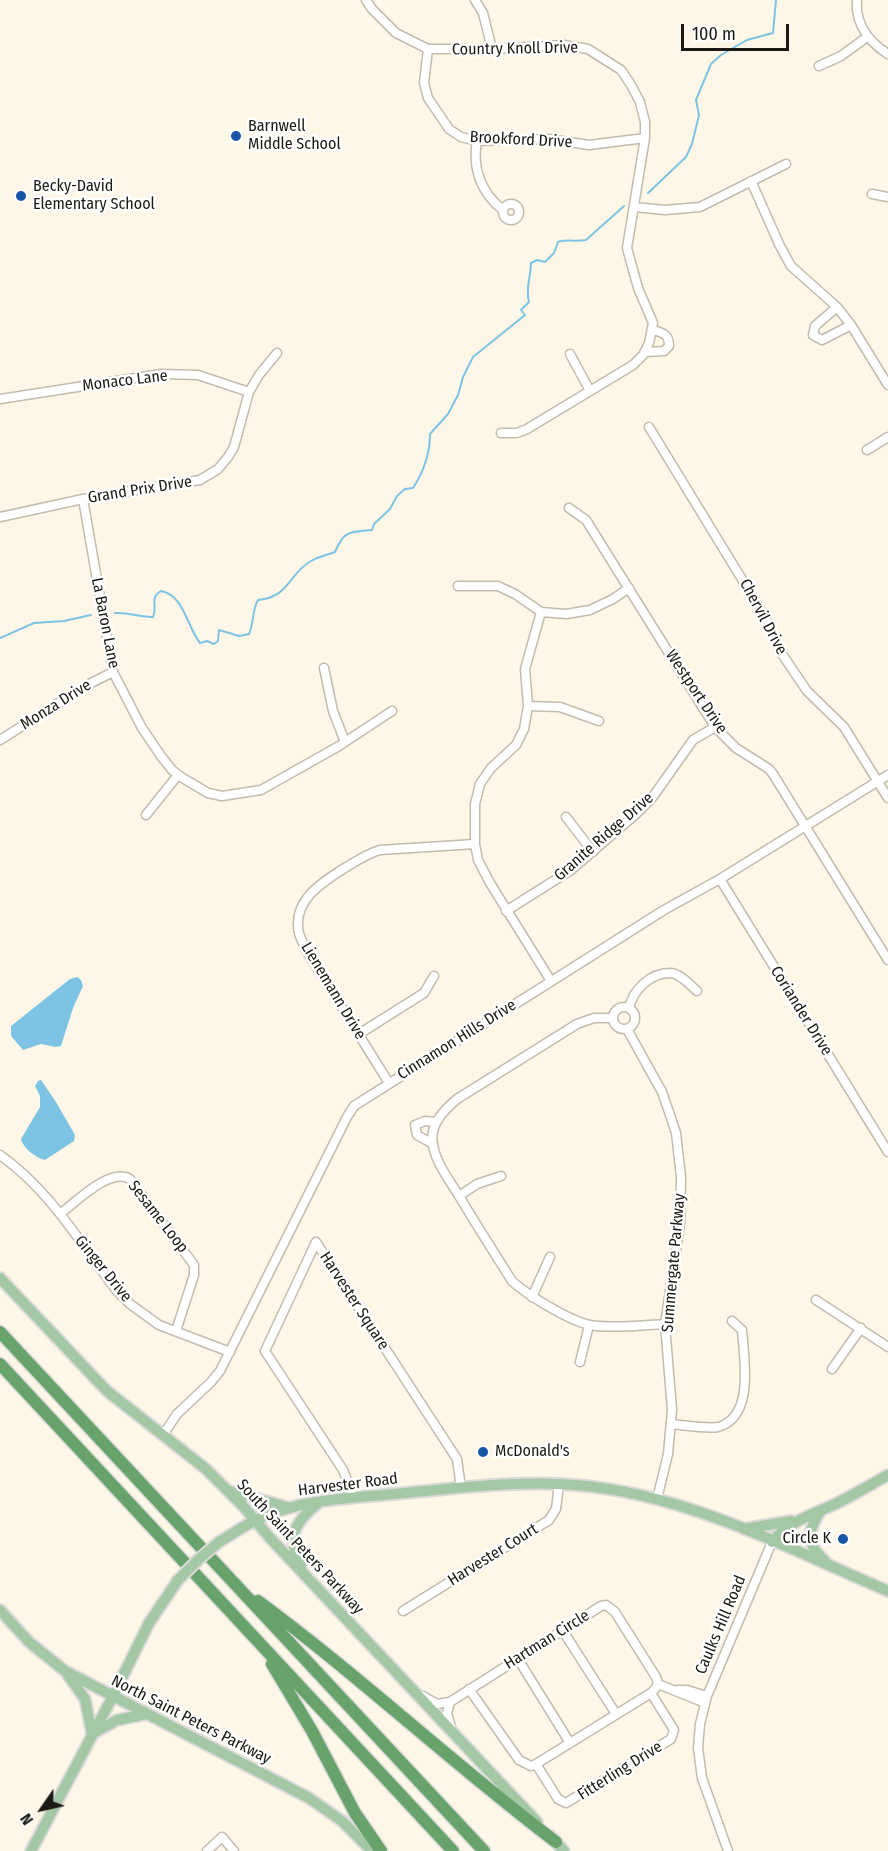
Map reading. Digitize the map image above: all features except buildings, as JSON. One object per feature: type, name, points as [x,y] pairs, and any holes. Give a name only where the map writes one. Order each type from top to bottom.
[{"type":"highway","points":[[0,1332],[484,1851]]},
{"type":"highway","points":[[0,1364],[453,1851]]},
{"type":"highway","points":[[235,1584],[298,1631],[496,1797],[560,1847]]},
{"type":"highway","points":[[258,1640],[312,1731],[355,1813],[381,1851]]},
{"type":"main road","name":"South Saint Peters Parkway","points":[[0,1278],[107,1391],[206,1469],[227,1490],[560,1847]]},
{"type":"main road","name":"Caulks Hill Road","points":[[772,1542],[786,1528],[803,1518],[888,1475]]},
{"type":"main road","name":"Harvester Road","points":[[31,1851],[149,1623],[178,1580],[199,1558],[219,1542],[255,1520],[290,1508],[321,1501],[512,1484],[559,1484],[626,1492],[696,1510],[888,1591]]},
{"type":"main road","points":[[227,1490],[290,1508]]},
{"type":"main road","points":[[305,1575],[294,1552],[293,1536],[305,1514],[321,1501]]},
{"type":"main road","points":[[820,1510],[811,1525],[810,1536],[815,1550],[835,1568]]},
{"type":"main road","points":[[741,1529],[770,1526],[803,1518]]},
{"type":"main road","name":"North Saint Peters Parkway","points":[[0,1610],[29,1642],[65,1671],[309,1797],[342,1821],[372,1851]]},
{"type":"main road","points":[[65,1671],[85,1699],[92,1735],[117,1720],[147,1714]]},
{"type":"street","name":"Country Knoll Drive","points":[[366,0],[396,33],[419,46],[428,49],[574,46],[588,49],[606,58],[621,70],[636,93],[645,122],[645,138],[627,248],[638,288],[653,323],[653,330],[645,352],[633,365],[527,429],[517,433],[501,433]]},
{"type":"street","points":[[475,0],[483,13],[492,49]]},
{"type":"street","points":[[857,0],[859,21],[867,37],[888,54]]},
{"type":"street","points":[[819,66],[841,56],[867,37]]},
{"type":"street","name":"Brookford Drive","points":[[428,49],[424,83],[428,98],[449,129],[461,137],[477,141],[549,139],[589,145],[645,138]]},
{"type":"street","points":[[477,141],[474,155],[481,182],[493,202],[503,210]]},
{"type":"street","points":[[635,207],[689,210],[711,202],[786,164]]},
{"type":"street","points":[[751,181],[791,266],[837,307],[851,325],[888,385]]},
{"type":"street","points":[[872,194],[888,197]]},
{"type":"street","points":[[837,307],[815,326],[813,335],[822,340],[851,325]]},
{"type":"street","name":"Country Knoll Drive","points":[[645,352],[664,351],[669,346],[669,340],[665,334],[653,330]]},
{"type":"street","name":"Grand Prix Drive","points":[[0,517],[83,499],[200,480],[218,469],[234,447],[249,392],[277,353]]},
{"type":"street","points":[[570,354],[590,391]]},
{"type":"street","name":"Monaco Lane","points":[[0,399],[161,374],[198,375],[249,392]]},
{"type":"street","name":"Chervil Drive","points":[[650,427],[760,609],[780,651],[807,691],[844,727],[888,798]]},
{"type":"street","points":[[867,450],[888,436]]},
{"type":"street","name":"La Baron Lane","points":[[83,499],[113,672],[142,728],[161,756],[178,775],[208,793],[222,796],[261,790],[392,711]]},
{"type":"street","name":"Westport Drive","points":[[569,508],[586,520],[715,727],[736,748],[768,769],[806,824],[888,960]]},
{"type":"street","points":[[458,586],[498,586],[515,594],[541,612],[580,613],[612,599],[629,588]]},
{"type":"street","points":[[541,612],[525,669],[528,706],[524,729],[516,745],[491,768],[480,784],[475,804],[475,844],[478,860],[506,911],[551,981]]},
{"type":"street","points":[[324,668],[333,711],[345,741]]},
{"type":"street","name":"Monza Drive","points":[[0,740],[86,686],[113,672]]},
{"type":"street","points":[[528,706],[560,707],[600,721]]},
{"type":"street","name":"Granite Ridge Drive","points":[[506,911],[571,870],[593,852],[652,798],[693,740],[715,727]]},
{"type":"street","points":[[146,815],[178,775]]},
{"type":"street","name":"Cinnamon Hills Drive","points":[[163,1435],[177,1414],[216,1377],[354,1106],[664,910],[720,879],[888,775]]},
{"type":"street","points":[[566,817],[593,852]]},
{"type":"street","name":"Lienemann Drive","points":[[389,1083],[306,950],[299,932],[299,914],[309,893],[320,883],[369,854],[380,850],[475,844]]},
{"type":"street","name":"Coriander Drive","points":[[720,879],[886,1142],[888,1152]]},
{"type":"street","points":[[629,1008],[639,986],[654,977],[670,973],[680,976],[698,991]]},
{"type":"street","points":[[359,1034],[418,997],[434,976]]},
{"type":"street","points":[[619,1008],[629,1008],[636,1018],[633,1025],[627,1029],[616,1027],[613,1018],[619,1008]]},
{"type":"street","points":[[613,1018],[594,1018],[577,1024],[457,1099],[441,1113],[436,1122],[433,1144],[440,1163],[459,1196],[512,1281],[532,1297],[589,1325],[665,1324]]},
{"type":"street","name":"Summergate Parkway","points":[[627,1029],[662,1092],[679,1133],[680,1224],[665,1324],[672,1410],[668,1454],[657,1499]]},
{"type":"street","points":[[433,1144],[417,1135],[415,1125],[425,1121],[436,1122]]},
{"type":"street","name":"Ginger Drive","points":[[0,1155],[31,1179],[124,1298],[153,1322],[230,1352]]},
{"type":"street","name":"Sesame Loop","points":[[60,1214],[107,1179],[119,1175],[129,1179],[194,1265],[194,1275],[176,1331]]},
{"type":"street","points":[[459,1196],[477,1184],[501,1176]]},
{"type":"street","name":"Harvester Square","points":[[354,1498],[343,1470],[265,1351],[316,1242],[457,1459],[461,1488]]},
{"type":"street","points":[[532,1297],[550,1257]]},
{"type":"street","points":[[816,1300],[888,1347]]},
{"type":"street","points":[[671,1424],[717,1427],[731,1419],[740,1410],[744,1394],[742,1330],[732,1321]]},
{"type":"street","points":[[580,1362],[589,1325]]},
{"type":"street","points":[[832,1369],[861,1328]]},
{"type":"street","name":"Harvester Court","points":[[403,1611],[549,1520],[556,1509],[559,1484]]},
{"type":"street","name":"Caulks Hill Road","points":[[728,1851],[702,1778],[698,1748],[706,1700],[772,1542]]},
{"type":"street","name":"Hartman Circle","points":[[450,1702],[601,1606],[610,1607],[656,1677],[658,1684]]},
{"type":"street","points":[[563,1631],[615,1714]]},
{"type":"street","points":[[518,1659],[570,1743]]},
{"type":"street","points":[[469,1689],[519,1760],[531,1766],[651,1693],[658,1684],[677,1690],[685,1696],[706,1700]]},
{"type":"street","points":[[416,1693],[437,1704],[450,1702],[447,1719],[456,1734]]},
{"type":"street","name":"Fitterling Drive","points":[[536,1764],[558,1799],[566,1803],[671,1739],[674,1730],[651,1693]]},
{"type":"street","points":[[207,1851],[222,1837],[234,1851]]},
{"type":"water","points":[[77,977],[83,986],[73,1008],[61,1046],[41,1044],[23,1050],[11,1036],[11,1026],[70,979]]},
{"type":"water","points":[[41,1080],[75,1135],[74,1141],[45,1160],[30,1152],[21,1139],[40,1107],[40,1096],[35,1086]]},
{"type":"waterway","points":[[648,193],[686,157],[692,144],[699,115],[696,100],[711,64],[721,55],[747,40],[773,33],[776,0]]},
{"type":"waterway","points":[[115,613],[153,617],[155,596],[161,591],[169,594],[180,605],[200,643],[207,641],[214,644],[218,641],[219,630],[239,636],[249,634],[258,600],[269,598],[283,590],[303,566],[335,552],[345,536],[358,531],[372,530],[374,524],[390,509],[397,496],[405,489],[413,488],[426,462],[430,434],[448,414],[473,357],[525,315],[521,310],[529,302],[531,263],[537,260],[545,262],[554,253],[558,242],[586,240],[624,206]]},
{"type":"waterway","points":[[0,638],[34,623],[64,621],[91,615]]},
{"type":"place","name":"Barnwell Middle School","points":[[236,136]]},
{"type":"place","name":"Becky-David Elementary School","points":[[21,196]]},
{"type":"place","name":"McDonald's","points":[[483,1452]]},
{"type":"place","name":"Circle K","points":[[843,1539]]}]
